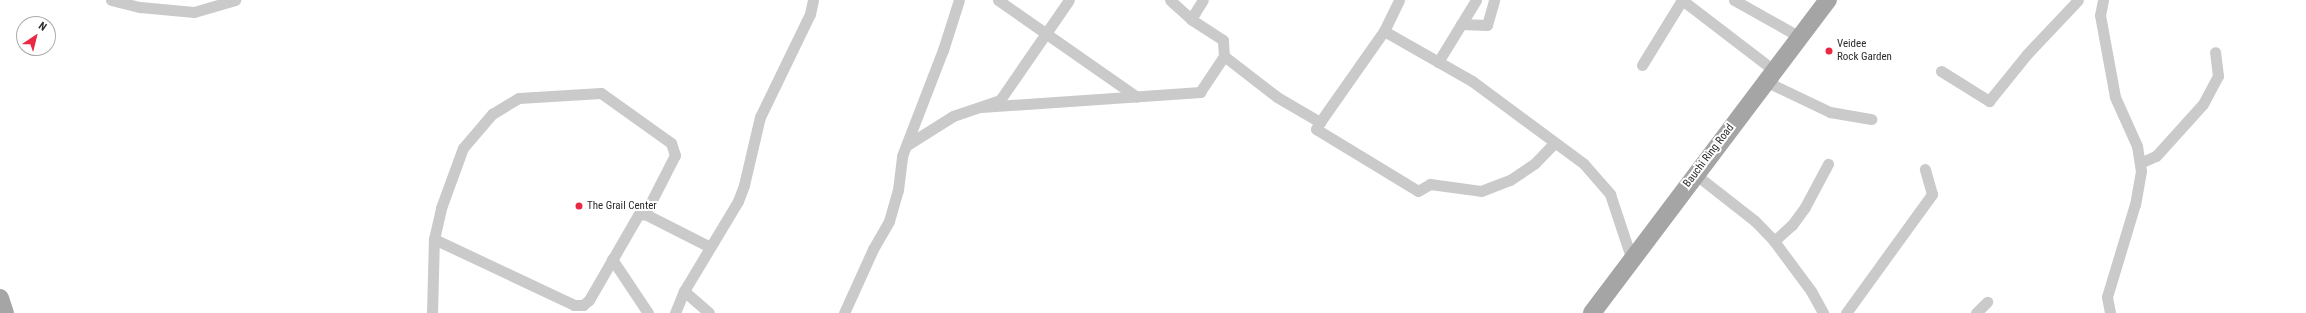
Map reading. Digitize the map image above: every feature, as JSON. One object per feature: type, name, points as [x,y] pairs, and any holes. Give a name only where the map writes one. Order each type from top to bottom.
[{"type":"main road","name":"Bauchi Ring Road","points":[[1592,313],[1695,174],[1771,77],[1828,0]]},
{"type":"main road","points":[[0,298],[6,313]]},
{"type":"street","points":[[111,0],[140,7],[194,12],[235,0]]},
{"type":"street","points":[[675,313],[684,291],[740,196],[760,117],[810,14],[813,0]]},
{"type":"street","points":[[844,313],[872,249],[889,221],[898,190],[902,156],[959,0]]},
{"type":"street","points":[[998,0],[1047,32],[1137,97]]},
{"type":"street","points":[[907,145],[953,116],[1000,100],[1069,0]]},
{"type":"street","points":[[981,107],[1200,92],[1224,56],[1223,40],[1191,19],[1170,0]]},
{"type":"street","points":[[1191,19],[1203,0]]},
{"type":"street","points":[[1399,0],[1384,31],[1316,129],[1418,191],[1430,184],[1481,191],[1510,180],[1535,163],[1554,143]]},
{"type":"street","points":[[1438,62],[1476,0]]},
{"type":"street","points":[[1461,24],[1487,25],[1494,0]]},
{"type":"street","points":[[1642,65],[1682,0],[1771,77],[1830,112],[1871,119]]},
{"type":"street","points":[[1734,0],[1800,37]]},
{"type":"street","points":[[1941,71],[1989,101],[2027,54],[2078,0]]},
{"type":"street","points":[[2103,0],[2100,15],[2115,97],[2137,146],[2140,163],[2135,204],[2107,297],[2110,313]]},
{"type":"street","points":[[1384,31],[1472,82],[1584,164],[1610,194],[1632,260]]},
{"type":"street","points":[[2140,163],[2156,156],[2203,104],[2218,76],[2215,52]]},
{"type":"street","points":[[1224,56],[1277,97],[1320,122]]},
{"type":"street","points":[[432,313],[434,239],[441,208],[463,148],[492,114],[519,98],[601,93],[671,143],[675,155],[645,214]]},
{"type":"street","points":[[1774,241],[1792,225],[1805,207],[1828,164]]},
{"type":"street","points":[[1846,313],[1932,194],[1925,169]]},
{"type":"street","points":[[1695,174],[1755,221],[1774,241],[1811,291],[1823,313]]},
{"type":"street","points":[[434,239],[574,305],[584,305],[588,300],[638,215],[645,214],[710,247]]},
{"type":"street","points":[[612,259],[648,313]]},
{"type":"street","points":[[684,291],[709,313]]},
{"type":"street","points":[[1976,313],[1987,302]]},
{"type":"place","name":"Veidee Rock Garden","points":[[1829,51]]},
{"type":"place","name":"The Grail Center","points":[[579,206]]}]
